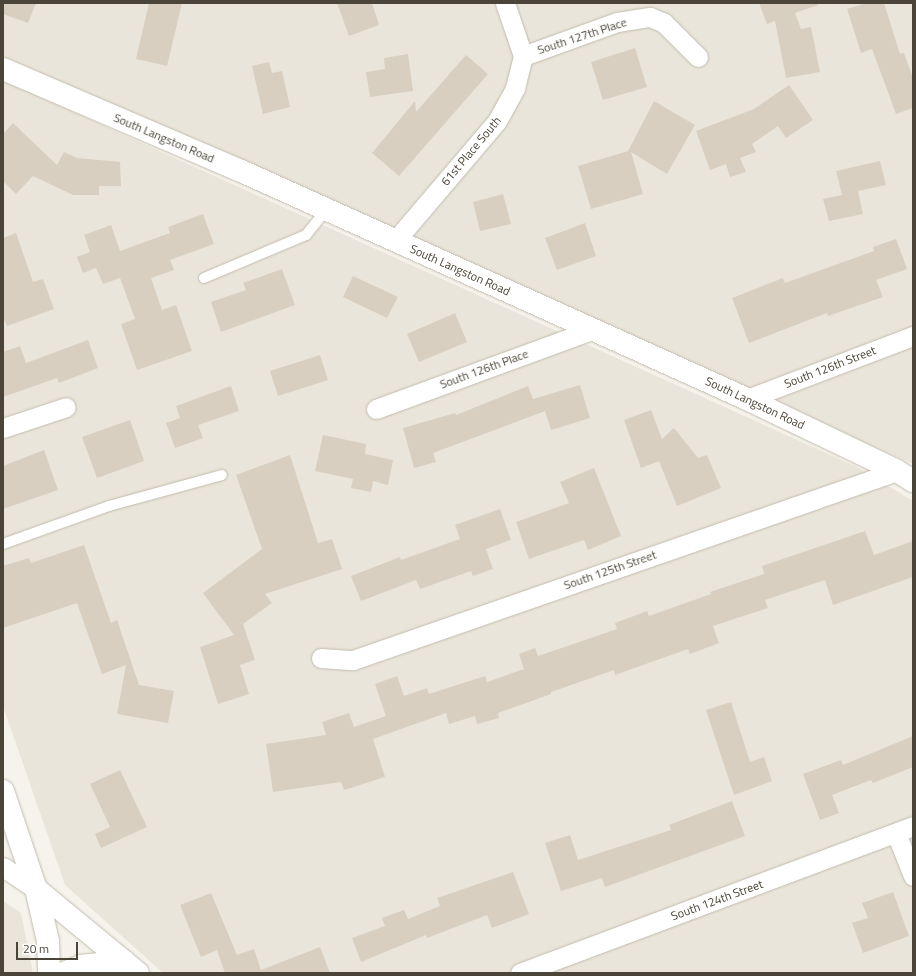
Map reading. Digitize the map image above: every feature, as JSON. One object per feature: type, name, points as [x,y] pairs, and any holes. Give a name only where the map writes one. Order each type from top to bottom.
[{"type":"street","points":[[504,3],[523,56]]},
{"type":"street","name":"South 127th Place","points":[[523,56],[617,22],[650,16],[664,23],[698,57]]},
{"type":"street","name":"61st Place South","points":[[395,241],[498,121],[515,88],[523,56]]},
{"type":"street","name":"South Langston Road","points":[[3,69],[326,210],[747,399],[905,476]]},
{"type":"street","name":"South 126th Place","points":[[376,409],[592,330]]},
{"type":"street","name":"South 126th Street","points":[[747,399],[913,336]]},
{"type":"street","points":[[3,428],[66,407]]},
{"type":"street","name":"South 125th Street","points":[[321,658],[353,660],[905,476]]},
{"type":"street","points":[[4,799],[36,889],[48,941],[49,973]]},
{"type":"street","points":[[905,830],[913,876]]},
{"type":"street","name":"South 124th Street","points":[[520,973],[905,830]]},
{"type":"street","points":[[3,867],[36,889],[131,967]]},
{"type":"street","points":[[64,973],[81,966],[131,967]]},
{"type":"lane","points":[[204,278],[306,235],[326,210]]},
{"type":"lane","points":[[3,544],[109,506],[222,475]]},
{"type":"shaded area","points":[[3,3],[913,3],[913,464],[3,56]]},
{"type":"shaded area","points":[[3,80],[857,467],[913,501],[913,973],[163,973],[65,885],[3,706]]},
{"type":"shaded area","points":[[3,901],[21,913],[33,973],[3,973]]},
{"type":"building","points":[[3,3],[36,3],[28,23],[3,14]]},
{"type":"building","points":[[149,3],[182,3],[167,66],[136,59]]},
{"type":"building","points":[[337,3],[372,3],[379,25],[349,36]]},
{"type":"building","points":[[759,3],[818,3],[818,5],[795,13],[801,29],[811,27],[820,72],[786,78],[775,21],[767,24]]},
{"type":"building","points":[[867,3],[884,3],[900,54],[904,53],[913,78],[913,108],[896,114],[872,49],[861,53],[847,9]]},
{"type":"building","points":[[635,48],[647,87],[603,100],[591,62]]},
{"type":"building","points":[[408,54],[413,91],[370,97],[366,72],[385,69],[384,58]]},
{"type":"building","points":[[466,55],[488,74],[399,176],[372,153],[415,101],[416,112]]},
{"type":"building","points":[[269,62],[272,73],[282,71],[290,107],[263,114],[252,66]]},
{"type":"building","points":[[789,85],[813,120],[786,138],[778,126],[752,144],[756,152],[740,158],[746,172],[730,177],[726,164],[710,170],[696,131],[754,109]]},
{"type":"building","points":[[654,101],[695,125],[667,174],[631,152],[643,194],[591,209],[578,166],[628,151]]},
{"type":"building","points":[[13,123],[57,165],[64,152],[77,158],[120,162],[121,186],[99,186],[99,195],[73,195],[33,176],[16,194],[3,181],[3,134]]},
{"type":"building","points":[[880,161],[886,185],[858,191],[863,214],[829,221],[823,199],[842,195],[836,171]]},
{"type":"building","points":[[503,194],[511,224],[480,231],[473,202]]},
{"type":"building","points":[[203,214],[214,244],[170,260],[174,270],[151,278],[162,310],[176,305],[192,351],[137,370],[121,324],[135,319],[120,278],[103,284],[96,268],[83,273],[77,257],[90,252],[84,235],[111,225],[120,251],[170,233],[168,227]]},
{"type":"building","points":[[585,223],[596,256],[557,270],[545,238]]},
{"type":"building","points":[[16,233],[33,282],[43,279],[54,309],[7,326],[3,317],[3,238]]},
{"type":"building","points":[[896,239],[907,269],[876,280],[883,297],[828,316],[827,313],[749,343],[732,298],[783,278],[785,283],[874,251],[873,247]]},
{"type":"building","points":[[282,269],[295,305],[221,332],[211,302],[246,290],[243,283]]},
{"type":"building","points":[[353,276],[398,297],[387,318],[343,297]]},
{"type":"building","points":[[455,313],[467,342],[419,362],[407,334]]},
{"type":"building","points":[[88,340],[98,368],[59,383],[57,378],[3,397],[3,352],[20,346],[26,363]]},
{"type":"building","points":[[320,355],[328,380],[278,396],[270,371]]},
{"type":"building","points":[[580,385],[590,418],[551,430],[545,411],[433,453],[436,462],[414,468],[403,428],[455,413],[456,415],[528,386],[533,399]]},
{"type":"building","points":[[231,386],[239,411],[198,425],[203,438],[175,448],[166,423],[180,418],[176,406]]},
{"type":"building","points":[[651,410],[662,439],[674,428],[698,458],[707,455],[721,488],[677,506],[659,461],[641,468],[624,420]]},
{"type":"building","points":[[130,420],[144,461],[97,478],[82,437]]},
{"type":"building","points":[[323,435],[366,444],[365,454],[393,460],[388,485],[373,481],[371,492],[351,488],[353,479],[315,471]]},
{"type":"building","points":[[44,450],[58,490],[3,509],[3,466]]},
{"type":"building","points":[[290,455],[318,543],[332,539],[342,569],[265,594],[272,603],[243,624],[255,660],[240,665],[249,694],[218,704],[200,647],[234,635],[203,593],[262,549],[236,475]]},
{"type":"building","points":[[594,468],[621,536],[588,550],[584,540],[529,559],[516,522],[569,503],[560,482]]},
{"type":"building","points":[[500,509],[511,540],[486,549],[493,569],[473,576],[471,571],[420,589],[416,580],[361,601],[351,576],[400,557],[401,560],[460,539],[455,525]]},
{"type":"building","points":[[865,531],[874,555],[913,541],[913,577],[833,605],[825,580],[765,600],[768,608],[713,626],[719,643],[690,654],[688,649],[615,675],[614,670],[551,692],[551,694],[498,713],[499,718],[477,724],[475,716],[449,724],[446,713],[373,739],[385,777],[344,790],[341,782],[273,792],[266,744],[326,735],[322,722],[349,713],[354,727],[386,716],[375,684],[397,676],[404,696],[427,688],[429,694],[485,676],[487,682],[524,669],[519,654],[535,648],[538,656],[617,629],[615,623],[647,611],[649,616],[711,594],[710,592],[764,574],[762,566]]},
{"type":"building","points":[[84,545],[111,623],[117,620],[139,685],[174,691],[168,723],[117,714],[126,665],[102,674],[77,603],[3,628],[3,566],[29,558],[31,563]]},
{"type":"building","points":[[731,702],[750,762],[764,757],[772,781],[734,795],[706,710]]},
{"type":"building","points":[[913,736],[913,767],[873,783],[871,780],[832,795],[839,813],[820,820],[803,774],[841,760],[843,765]]},
{"type":"building","points":[[120,770],[147,827],[101,848],[95,834],[110,827],[90,784]]},
{"type":"building","points":[[732,801],[745,836],[605,887],[602,878],[561,891],[545,843],[570,835],[578,860],[671,830],[669,825]]},
{"type":"building","points":[[513,872],[529,914],[492,928],[487,915],[427,938],[426,935],[361,962],[352,938],[385,926],[382,918],[404,910],[408,919],[440,906],[437,898]]},
{"type":"building","points":[[893,892],[909,936],[863,953],[852,923],[868,918],[862,903]]},
{"type":"building","points":[[211,893],[237,955],[254,949],[261,970],[320,947],[330,973],[225,973],[217,950],[201,957],[180,905]]}]
